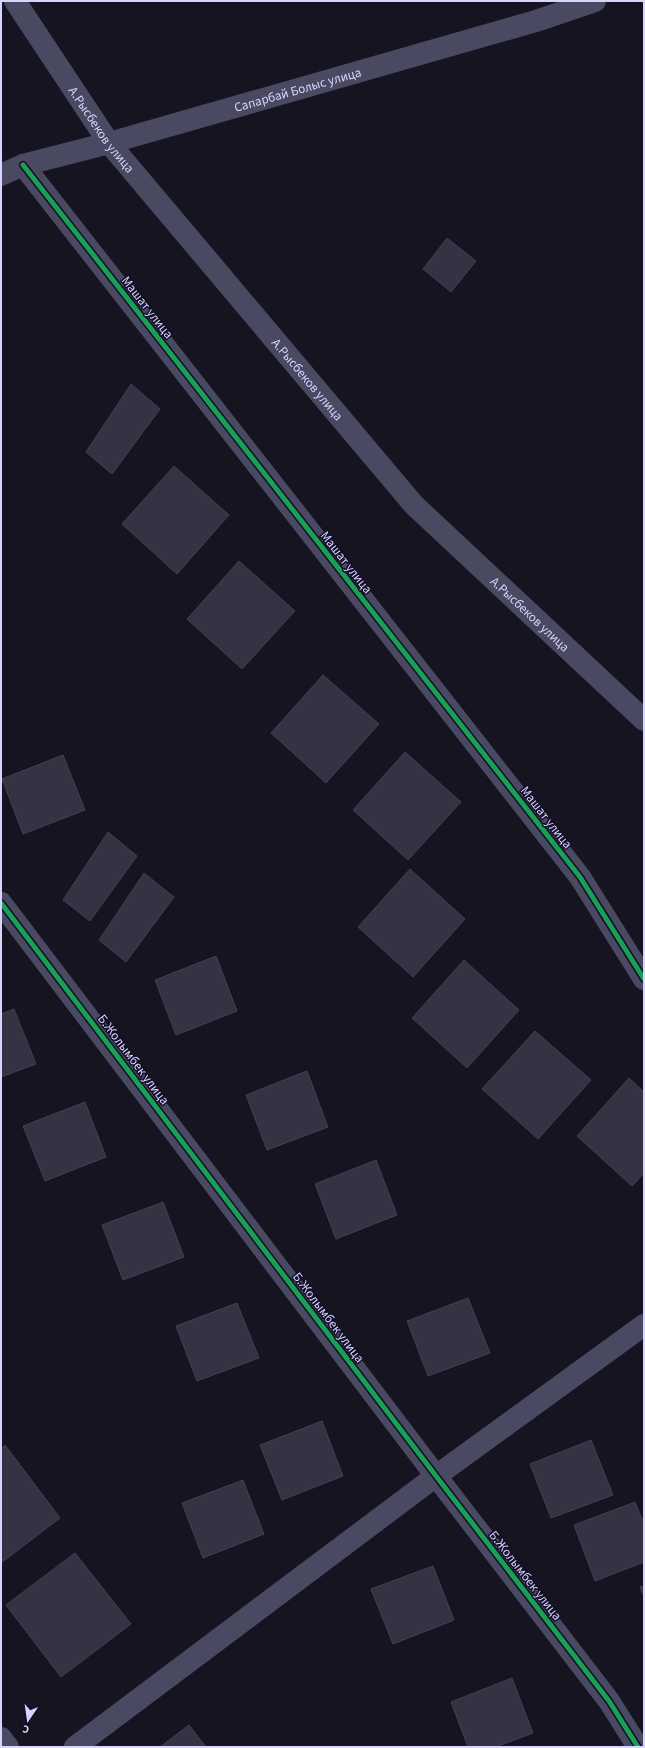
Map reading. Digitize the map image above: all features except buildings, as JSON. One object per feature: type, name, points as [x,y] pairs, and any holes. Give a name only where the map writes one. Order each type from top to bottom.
[{"type":"street","name":"А.Рысбеков улица","points":[[15,1],[109,143],[414,505],[644,720]]},
{"type":"street","name":"Сапарбай Болыс улица","points":[[1,175],[23,165],[109,143],[536,21],[595,1]]},
{"type":"street","name":"Машат улица","points":[[23,165],[580,877],[644,979]]},
{"type":"street","name":"Б.Жолымбек улица","points":[[1,902],[436,1476],[609,1701],[638,1747]]},
{"type":"street","points":[[75,1747],[436,1476],[644,1325]]},
{"type":"street","points":[[1,1738],[8,1747]]},
{"type":"cycle path","points":[[23,165],[580,877],[644,979]]},
{"type":"cycle path","points":[[1,903],[436,1476],[609,1701],[638,1747]]}]
